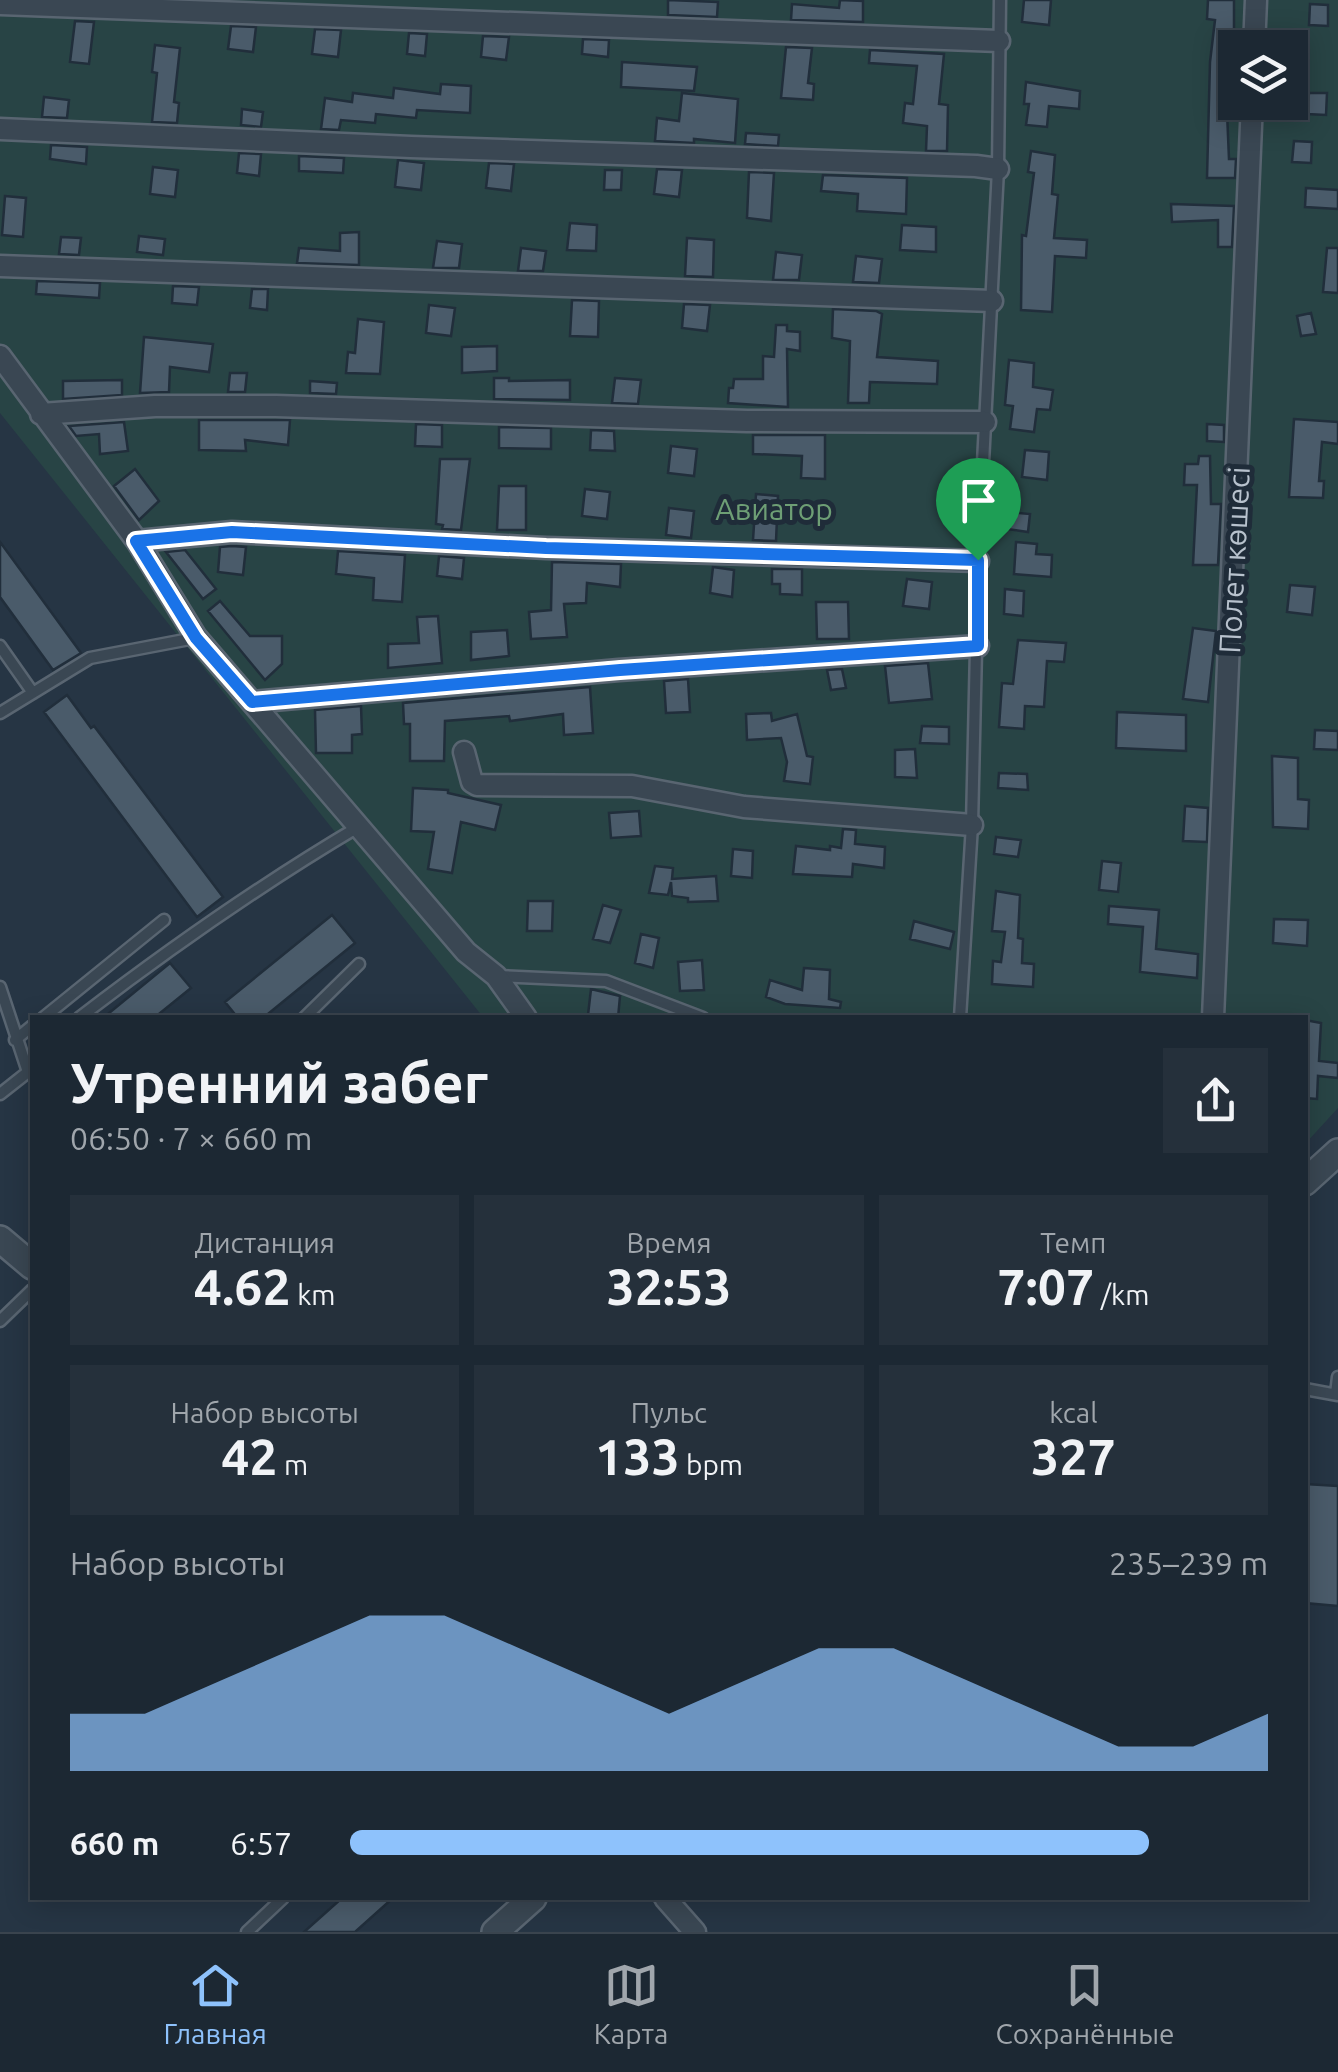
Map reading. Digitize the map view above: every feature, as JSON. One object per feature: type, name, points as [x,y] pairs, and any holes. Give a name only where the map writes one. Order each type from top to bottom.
[{"type":"street","points":[[1255,30],[1256,0]]},
{"type":"street","points":[[0,4],[998,40]]},
{"type":"street","name":"Полет көшесі","points":[[1213,1015],[1251,120]]},
{"type":"street","points":[[0,129],[998,169]]},
{"type":"street","points":[[0,266],[992,301]]},
{"type":"street","points":[[0,356],[136,541],[196,638],[466,952],[496,976],[524,1015]]},
{"type":"street","points":[[41,414],[155,406],[276,406],[747,420],[986,422]]},
{"type":"street","points":[[136,541],[232,532],[546,548],[978,560]]},
{"type":"street","points":[[252,702],[620,670],[978,646]]},
{"type":"street","points":[[464,752],[472,782],[476,784],[632,786],[744,807],[972,825]]},
{"type":"street","points":[[1308,1179],[1338,1152]]},
{"type":"street","points":[[0,1238],[30,1264]]},
{"type":"street","points":[[495,1932],[531,1900]]},
{"type":"street","points":[[667,1900],[695,1932]]},
{"type":"lane","points":[[960,1015],[972,825],[978,560],[998,169],[1000,0]]},
{"type":"lane","points":[[0,713],[90,658],[196,638]]},
{"type":"lane","points":[[0,646],[32,693]]},
{"type":"lane","points":[[83,1015],[172,946],[358,826]]},
{"type":"lane","points":[[46,1015],[164,920]]},
{"type":"lane","points":[[307,1015],[358,964]]},
{"type":"lane","points":[[496,976],[606,980],[695,1015]]},
{"type":"lane","points":[[0,987],[15,1040],[29,1065],[0,1094]]},
{"type":"lane","points":[[15,1040],[30,1028]]},
{"type":"lane","points":[[0,1322],[30,1292]]},
{"type":"lane","points":[[1308,1389],[1337,1394],[1338,1377]]},
{"type":"lane","points":[[248,1932],[281,1900]]},
{"type":"green space","name":"Авиатор","points":[[0,0],[1338,0],[1338,1108],[1308,1141],[1308,1015],[481,1015],[0,413]]},
{"type":"building","points":[[668,0],[718,2],[717,17],[668,15]]},
{"type":"building","points":[[840,0],[863,1],[863,22],[791,20],[792,4],[839,8]]},
{"type":"building","points":[[1024,0],[1051,0],[1049,25],[1022,22]]},
{"type":"building","points":[[1208,0],[1234,0],[1234,30],[1218,30],[1218,120],[1227,120],[1229,159],[1236,159],[1235,178],[1207,178],[1215,20],[1207,19]]},
{"type":"building","points":[[1310,4],[1328,5],[1328,26],[1309,25]]},
{"type":"building","points":[[75,21],[94,22],[89,64],[70,62]]},
{"type":"building","points":[[231,26],[256,27],[253,52],[228,49]]},
{"type":"building","points":[[315,29],[341,30],[338,57],[312,54]]},
{"type":"building","points":[[409,33],[427,34],[425,56],[407,54]]},
{"type":"building","points":[[483,36],[509,37],[506,60],[481,57]]},
{"type":"building","points":[[583,39],[609,40],[608,57],[582,54]]},
{"type":"building","points":[[155,45],[180,48],[174,102],[179,103],[177,123],[152,122],[157,73],[152,72]]},
{"type":"building","points":[[786,47],[812,48],[808,83],[814,84],[813,100],[781,98]]},
{"type":"building","points":[[870,50],[944,54],[939,104],[948,105],[947,151],[926,151],[927,126],[903,123],[905,103],[913,104],[917,66],[869,63]]},
{"type":"building","points":[[622,62],[697,67],[694,91],[621,87]]},
{"type":"building","points":[[1026,82],[1080,91],[1079,109],[1049,106],[1047,127],[1026,125]]},
{"type":"building","points":[[441,84],[471,86],[470,113],[417,110],[416,118],[376,114],[375,123],[341,120],[339,130],[321,129],[325,98],[352,102],[353,93],[393,98],[394,88],[440,94]]},
{"type":"building","points":[[682,93],[738,99],[735,143],[655,141],[657,118],[679,121]]},
{"type":"building","points":[[1309,93],[1327,93],[1326,115],[1308,114]]},
{"type":"building","points":[[44,97],[69,100],[67,118],[42,117]]},
{"type":"building","points":[[242,109],[263,112],[261,127],[241,125]]},
{"type":"building","points":[[746,133],[779,135],[778,146],[745,144]]},
{"type":"building","points":[[1294,141],[1312,142],[1311,163],[1292,162]]},
{"type":"building","points":[[51,145],[87,147],[86,164],[50,159]]},
{"type":"building","points":[[1031,151],[1055,155],[1052,194],[1058,195],[1054,238],[1087,240],[1086,258],[1055,256],[1052,312],[1021,310],[1022,235],[1026,236],[1034,173],[1028,172]]},
{"type":"building","points":[[239,153],[261,154],[259,176],[237,173]]},
{"type":"building","points":[[299,156],[344,158],[343,173],[299,171]]},
{"type":"building","points":[[398,160],[424,163],[421,190],[395,187]]},
{"type":"building","points":[[489,163],[514,164],[511,191],[486,188]]},
{"type":"building","points":[[153,167],[178,170],[175,197],[150,194]]},
{"type":"building","points":[[657,169],[682,170],[679,197],[654,194]]},
{"type":"building","points":[[605,170],[622,170],[621,190],[604,190]]},
{"type":"building","points":[[749,172],[774,173],[771,221],[747,218]]},
{"type":"building","points":[[823,175],[907,178],[906,214],[857,211],[858,194],[821,191]]},
{"type":"building","points":[[1306,188],[1338,190],[1338,209],[1305,207]]},
{"type":"building","points":[[5,196],[26,198],[23,237],[2,235]]},
{"type":"building","points":[[1171,204],[1234,206],[1232,247],[1218,247],[1218,220],[1172,222]]},
{"type":"building","points":[[570,223],[597,225],[596,251],[567,250]]},
{"type":"building","points":[[902,225],[936,227],[936,252],[900,250]]},
{"type":"building","points":[[359,232],[359,265],[297,263],[299,248],[340,251],[340,233]]},
{"type":"building","points":[[139,236],[165,239],[163,255],[137,252]]},
{"type":"building","points":[[61,237],[81,238],[79,255],[59,254]]},
{"type":"building","points":[[687,238],[714,240],[713,277],[685,276]]},
{"type":"building","points":[[437,241],[462,244],[459,268],[433,268]]},
{"type":"building","points":[[521,248],[546,251],[543,271],[518,271]]},
{"type":"building","points":[[1327,248],[1338,248],[1338,293],[1323,292]]},
{"type":"building","points":[[776,252],[802,255],[799,280],[773,280]]},
{"type":"building","points":[[856,256],[882,259],[879,283],[853,282]]},
{"type":"building","points":[[37,281],[100,283],[99,298],[36,294]]},
{"type":"building","points":[[173,286],[199,287],[197,305],[172,303]]},
{"type":"building","points":[[252,289],[268,289],[267,310],[250,308]]},
{"type":"building","points":[[572,300],[599,301],[598,337],[570,336]]},
{"type":"building","points":[[684,304],[710,305],[707,331],[682,328]]},
{"type":"building","points":[[429,305],[455,308],[451,336],[426,333]]},
{"type":"building","points":[[833,309],[882,314],[877,357],[938,361],[937,384],[870,382],[869,403],[848,403],[850,341],[832,338]]},
{"type":"building","points":[[1311,313],[1316,334],[1301,336],[1297,316]]},
{"type":"building","points":[[358,319],[384,322],[380,374],[346,373],[348,352],[355,353]]},
{"type":"building","points":[[776,325],[787,325],[787,331],[800,332],[800,351],[787,349],[788,407],[728,403],[734,379],[763,379],[763,356],[774,357]]},
{"type":"building","points":[[144,337],[213,344],[209,372],[170,367],[169,392],[140,393]]},
{"type":"building","points":[[497,346],[497,371],[462,373],[462,347]]},
{"type":"building","points":[[1009,360],[1034,363],[1033,387],[1053,390],[1050,410],[1037,409],[1034,432],[1010,429],[1013,406],[1005,405]]},
{"type":"building","points":[[230,373],[247,373],[245,392],[228,392]]},
{"type":"building","points":[[494,378],[570,380],[570,400],[494,399]]},
{"type":"building","points":[[615,378],[641,380],[638,404],[612,403]]},
{"type":"building","points":[[122,380],[122,395],[63,399],[63,381]]},
{"type":"building","points":[[310,381],[337,383],[336,394],[310,393]]},
{"type":"building","points":[[1294,419],[1338,422],[1338,444],[1322,442],[1319,481],[1324,481],[1323,498],[1289,497]]},
{"type":"building","points":[[199,420],[290,420],[288,445],[245,440],[246,451],[199,450]]},
{"type":"building","points":[[124,422],[128,451],[100,454],[99,434],[76,436],[69,426]]},
{"type":"building","points":[[416,424],[442,425],[442,447],[415,446]]},
{"type":"building","points":[[1207,424],[1224,425],[1224,442],[1207,441]]},
{"type":"building","points":[[499,427],[551,428],[551,449],[499,448]]},
{"type":"building","points":[[591,430],[614,431],[615,451],[590,450]]},
{"type":"building","points":[[753,435],[825,435],[825,479],[801,478],[802,456],[753,454]]},
{"type":"building","points":[[671,446],[697,449],[694,476],[668,473]]},
{"type":"building","points":[[1025,450],[1049,452],[1047,480],[1022,477]]},
{"type":"building","points":[[1199,456],[1210,456],[1211,504],[1221,504],[1218,565],[1193,565],[1197,485],[1184,485],[1185,464],[1198,464]]},
{"type":"building","points":[[440,459],[470,459],[461,530],[442,529],[443,525],[436,524]]},
{"type":"building","points":[[135,469],[159,501],[139,520],[114,486]]},
{"type":"building","points":[[499,486],[526,486],[526,530],[497,530]]},
{"type":"building","points":[[585,489],[610,492],[607,519],[582,516]]},
{"type":"building","points":[[756,494],[778,496],[776,541],[753,540]]},
{"type":"building","points":[[669,508],[694,511],[691,538],[666,535]]},
{"type":"building","points":[[1009,512],[1030,514],[1028,532],[1007,529]]},
{"type":"building","points":[[0,542],[81,653],[53,670],[0,597]]},
{"type":"building","points":[[1016,542],[1037,544],[1036,554],[1052,555],[1051,577],[1014,574]]},
{"type":"building","points":[[220,547],[246,547],[243,575],[218,572]]},
{"type":"building","points":[[185,550],[216,589],[203,599],[166,552]]},
{"type":"building","points":[[338,551],[405,555],[402,602],[373,600],[374,578],[336,574]]},
{"type":"building","points":[[439,556],[464,558],[462,579],[437,576]]},
{"type":"building","points":[[552,562],[621,564],[620,587],[587,583],[586,603],[564,604],[567,637],[531,639],[529,612],[551,610]]},
{"type":"building","points":[[713,567],[734,570],[732,597],[710,593]]},
{"type":"building","points":[[772,569],[802,569],[802,595],[780,594],[780,584],[772,584]]},
{"type":"building","points":[[907,579],[932,582],[929,609],[903,606]]},
{"type":"building","points":[[1290,585],[1315,587],[1312,615],[1287,612]]},
{"type":"building","points":[[1005,589],[1024,591],[1023,616],[1004,614]]},
{"type":"building","points":[[220,601],[250,636],[282,636],[282,664],[265,680],[208,611]]},
{"type":"building","points":[[816,602],[848,602],[849,639],[817,639]]},
{"type":"building","points":[[438,616],[442,663],[388,668],[388,644],[419,643],[417,617]]},
{"type":"building","points":[[1193,628],[1216,631],[1208,702],[1183,699]]},
{"type":"building","points":[[507,630],[509,656],[471,660],[471,632]]},
{"type":"building","points":[[1018,640],[1066,643],[1064,662],[1047,661],[1044,707],[1025,706],[1024,729],[999,727],[1002,683],[1013,684]]},
{"type":"building","points":[[928,663],[932,699],[889,703],[885,666]]},
{"type":"building","points":[[842,669],[846,688],[831,690],[827,670]]},
{"type":"building","points":[[688,679],[690,712],[666,713],[664,681]]},
{"type":"building","points":[[590,687],[593,733],[564,735],[563,714],[510,721],[509,716],[445,721],[444,761],[410,761],[410,724],[404,724],[403,703]]},
{"type":"building","points":[[67,695],[223,897],[197,917],[44,712]]},
{"type":"building","points":[[361,706],[362,734],[352,735],[352,753],[316,753],[315,710]]},
{"type":"building","points":[[1117,712],[1186,715],[1186,751],[1116,748]]},
{"type":"building","points":[[771,713],[772,721],[797,714],[807,756],[813,757],[810,784],[784,781],[787,762],[781,738],[747,740],[746,714]]},
{"type":"building","points":[[922,726],[949,727],[949,744],[920,743]]},
{"type":"building","points":[[1315,730],[1338,731],[1338,750],[1314,749]]},
{"type":"building","points":[[915,749],[917,778],[895,777],[895,750]]},
{"type":"building","points":[[1272,756],[1298,758],[1298,799],[1309,800],[1308,829],[1273,827]]},
{"type":"building","points":[[999,773],[1027,774],[1028,790],[998,788]]},
{"type":"building","points":[[413,788],[448,790],[501,805],[495,830],[461,822],[452,873],[428,869],[434,832],[411,831]]},
{"type":"building","points":[[1185,806],[1208,808],[1207,842],[1183,841]]},
{"type":"building","points":[[639,811],[641,836],[611,838],[609,813]]},
{"type":"building","points":[[843,829],[856,830],[855,844],[885,847],[884,868],[853,864],[852,877],[793,874],[796,846],[841,848]]},
{"type":"building","points":[[996,837],[1021,840],[1018,857],[994,854]]},
{"type":"building","points":[[733,849],[753,851],[752,878],[731,876]]},
{"type":"building","points":[[1102,861],[1121,863],[1118,892],[1099,890]]},
{"type":"building","points":[[655,866],[673,868],[672,879],[716,876],[718,901],[688,902],[688,898],[672,896],[671,882],[668,895],[649,893]]},
{"type":"building","points":[[996,891],[1020,895],[1018,938],[1023,939],[1022,963],[1034,964],[1033,987],[992,984],[993,961],[1001,962],[1005,932],[992,931]]},
{"type":"building","points":[[528,901],[553,901],[552,931],[527,931]]},
{"type":"building","points":[[603,905],[621,910],[610,943],[593,939]]},
{"type":"building","points":[[1109,906],[1159,910],[1156,949],[1198,954],[1197,978],[1140,972],[1143,927],[1108,924]]},
{"type":"building","points":[[332,915],[355,943],[267,1015],[236,1015],[225,1002]]},
{"type":"building","points":[[1274,919],[1308,920],[1307,946],[1273,943]]},
{"type":"building","points":[[914,921],[954,932],[950,949],[910,939]]},
{"type":"building","points":[[641,934],[659,938],[653,968],[635,963]]},
{"type":"building","points":[[702,960],[704,990],[680,991],[678,962]]},
{"type":"building","points":[[170,963],[191,988],[158,1015],[107,1015]]},
{"type":"building","points":[[804,968],[830,970],[829,999],[841,1002],[840,1008],[785,1004],[766,997],[770,980],[802,990]]},
{"type":"building","points":[[591,989],[620,996],[618,1015],[588,1015]]},
{"type":"building","points":[[1308,1021],[1321,1023],[1319,1061],[1338,1063],[1338,1078],[1318,1076],[1317,1099],[1308,1098]]},
{"type":"building","points":[[1308,1484],[1338,1486],[1338,1606],[1308,1603]]},
{"type":"building","points":[[340,1900],[391,1900],[355,1932],[304,1932]]},
{"type":"route","points":[[232,532],[546,548],[978,560],[978,646],[620,670],[252,702],[196,638],[136,541],[232,532]]}]
